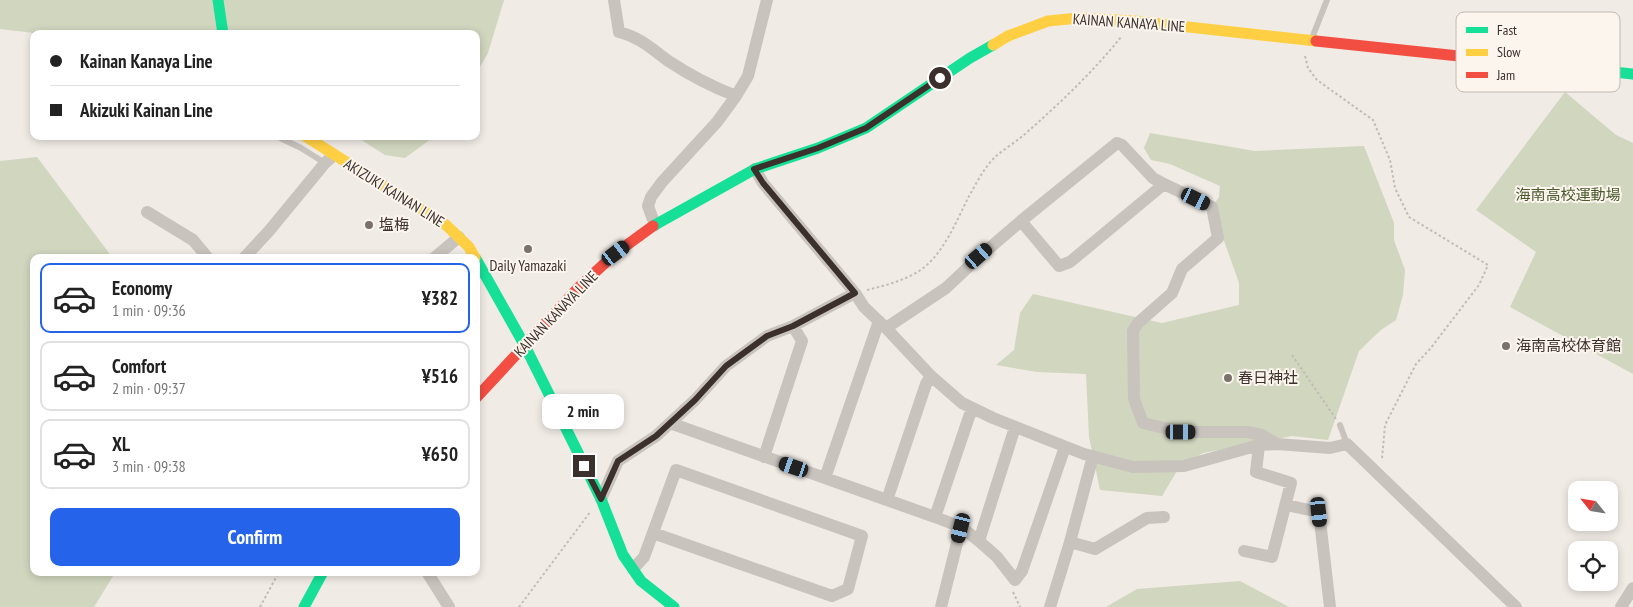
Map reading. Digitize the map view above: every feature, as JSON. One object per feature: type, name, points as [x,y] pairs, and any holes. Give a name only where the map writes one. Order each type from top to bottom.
[{"type":"main road","points":[[218,0],[222,30]]},
{"type":"main road","name":"KAINAN KANAYA LINE","points":[[480,394],[580,287],[616,253],[655,224],[754,169],[818,148],[866,128],[970,58],[1008,36],[1048,21],[1079,18],[1134,21],[1456,56]]},
{"type":"main road","name":"KAINAN KANAYA LINE","points":[[1620,73],[1633,74]]},
{"type":"main road","name":"AKIZUKI KAINAN LINE","points":[[309,140],[329,159],[446,225],[473,254]]},
{"type":"main road","name":"AKIZUKI KAINAN LINE","points":[[480,265],[525,346],[601,499],[623,555],[641,581],[674,607]]},
{"type":"main road","points":[[304,607],[321,576]]},
{"type":"street","points":[[614,0],[619,32],[631,35],[696,78],[736,96]]},
{"type":"street","points":[[655,224],[648,206],[651,197],[662,182],[717,122],[748,76],[767,0]]},
{"type":"street","points":[[824,478],[883,324],[946,288],[979,256],[1117,143],[1122,145],[1153,178],[1212,207],[1218,238],[1182,269],[1172,293],[1138,323],[1133,332],[1134,399],[1144,423],[1181,432],[1246,432],[1262,435],[1277,444]]},
{"type":"street","points":[[248,254],[329,159]]},
{"type":"street","points":[[754,169],[763,183],[855,293],[864,307],[883,324],[931,376],[962,403],[1015,428],[1065,447],[1133,468],[1184,466],[1259,445],[1277,444],[1330,448],[1347,444],[1516,607]]},
{"type":"street","points":[[1021,221],[1058,266],[1070,262],[1164,184]]},
{"type":"street","points":[[147,212],[193,240],[205,254]]},
{"type":"street","points":[[439,254],[458,237]]},
{"type":"street","points":[[601,499],[618,461],[656,436],[670,424],[726,366],[767,336],[793,326],[855,293]]},
{"type":"street","points":[[764,456],[802,341],[793,326]]},
{"type":"street","points":[[887,500],[926,384],[931,376]]},
{"type":"street","points":[[935,517],[972,408]]},
{"type":"street","points":[[670,424],[935,517],[961,528],[980,541],[997,557],[1015,580],[1022,571],[1065,447]]},
{"type":"street","points":[[980,541],[1015,428]]},
{"type":"street","points":[[1244,551],[1272,558],[1291,483],[1256,472],[1259,445]]},
{"type":"street","points":[[1050,607],[1093,456]]},
{"type":"street","points":[[633,569],[644,557],[676,470],[862,536],[848,589],[832,596],[653,533]]},
{"type":"street","points":[[1286,505],[1319,512],[1330,607]]},
{"type":"street","points":[[1070,542],[1095,549],[1147,518],[1164,517]]},
{"type":"street","points":[[941,607],[961,528]]},
{"type":"street","points":[[430,576],[449,607]]},
{"type":"street","points":[[1621,607],[1633,588]]},
{"type":"lane","points":[[1311,40],[1327,0]]},
{"type":"lane","points":[[284,140],[329,159]]},
{"type":"lane","points":[[1340,425],[1347,444]]},
{"type":"path","points":[[855,293],[892,283],[915,274],[938,253],[980,176],[995,157],[1016,142],[1043,118],[1108,53],[1134,21]]},
{"type":"path","points":[[1311,40],[1304,55],[1308,68],[1317,80],[1373,120],[1390,160],[1395,188],[1409,217],[1488,265],[1479,285],[1430,349],[1416,364],[1385,425],[1380,476]]},
{"type":"path","points":[[1292,355],[1340,425]]},
{"type":"path","points":[[519,607],[582,521],[601,499]]},
{"type":"path","points":[[260,607],[276,576]]},
{"type":"path","points":[[1015,580],[1012,590],[1020,607]]},
{"type":"green space","points":[[0,0],[504,0],[488,53],[480,67],[480,30],[30,30],[30,33],[0,29]]},
{"type":"green space","name":"海南高校運動場","points":[[1565,92],[1616,135],[1633,143],[1633,374],[1510,307],[1536,252],[1476,210]]},
{"type":"green space","points":[[1150,133],[1255,151],[1364,146],[1394,223],[1394,240],[1405,270],[1403,295],[1396,320],[1381,330],[1359,351],[1328,440],[1292,436],[1203,453],[1180,466],[1162,496],[1100,490],[1089,437],[1086,374],[1037,372],[996,365],[1014,350],[1020,313],[1033,294],[1162,323],[1239,305],[1239,283],[1212,207],[1219,197],[1220,186],[1170,164],[1151,160],[1144,148]]},
{"type":"green space","points":[[361,140],[430,140],[405,158],[385,155]]},
{"type":"green space","points":[[37,157],[110,254],[30,254],[30,576],[113,576],[94,607],[0,607],[0,161]]},
{"type":"green space","points":[[1240,581],[1289,607],[1106,607],[1137,589]]},
{"type":"traffic: fast","points":[[218,0],[222,30]]},
{"type":"traffic: fast","points":[[653,226],[755,169],[818,148],[866,128],[970,58],[993,45]]},
{"type":"traffic: fast","points":[[1620,73],[1633,74]]},
{"type":"traffic: fast","points":[[480,266],[525,346],[601,499],[623,555],[641,581],[674,607]]},
{"type":"traffic: fast","points":[[304,607],[321,576]]},
{"type":"traffic: slow","points":[[993,45],[1008,36],[1048,21],[1079,18],[1134,21],[1316,41]]},
{"type":"traffic: slow","points":[[311,140],[446,225],[469,247],[473,254]]},
{"type":"traffic: jam","points":[[1316,41],[1456,56]]},
{"type":"traffic: jam","points":[[480,394],[579,287],[616,253],[653,226]]},
{"type":"place","name":"塩梅","points":[[369,225]]},
{"type":"place","name":"Daily Yamazaki","points":[[528,249]]},
{"type":"place","name":"海南高校体育館","points":[[1506,346]]},
{"type":"place","name":"春日神社","points":[[1228,378]]},
{"type":"route","points":[[584,466],[601,499],[618,461],[656,436],[695,400],[726,366],[767,336],[793,326],[855,293],[763,183],[754,169],[818,148],[866,128],[940,78]]}]
